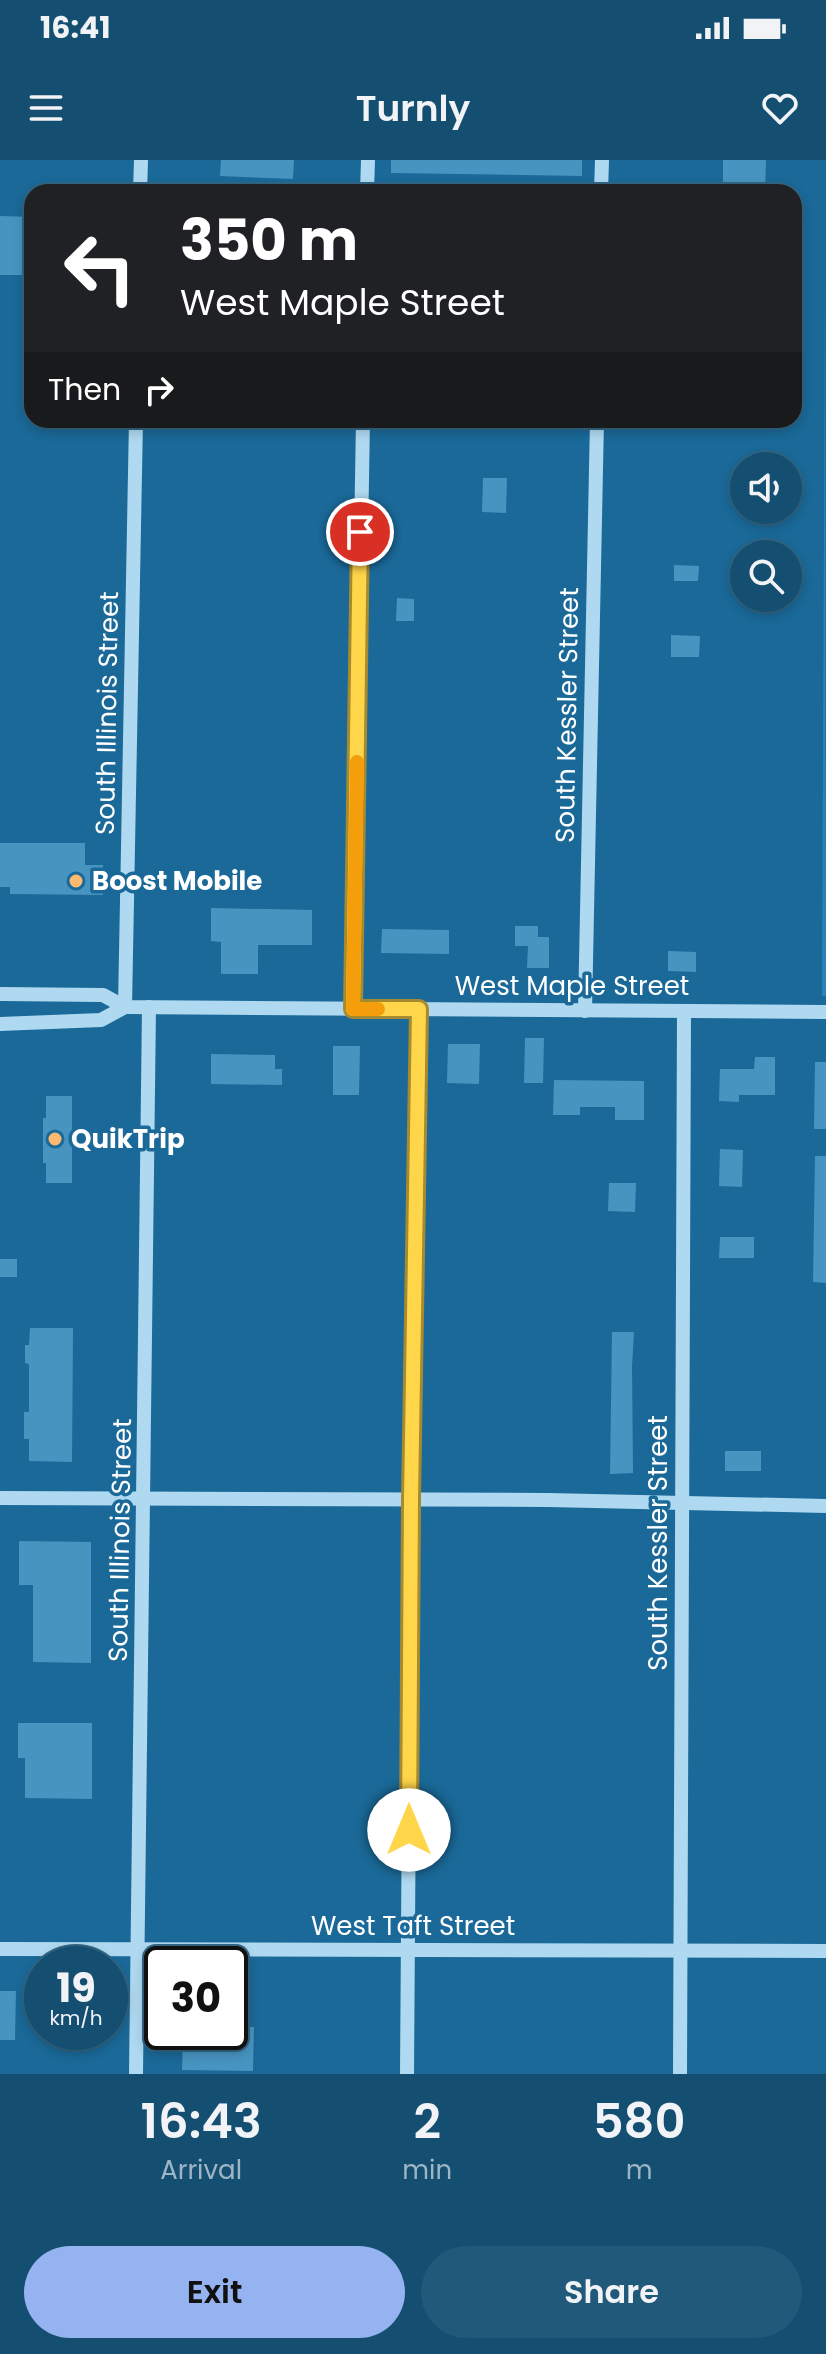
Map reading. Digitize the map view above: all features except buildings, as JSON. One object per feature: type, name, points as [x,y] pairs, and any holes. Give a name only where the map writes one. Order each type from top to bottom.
[{"type":"street","points":[[140,184],[141,160]]},
{"type":"street","points":[[367,184],[368,160]]},
{"type":"street","points":[[601,184],[602,160]]},
{"type":"street","name":"South Illinois Street","points":[[125,1007],[136,428]]},
{"type":"street","points":[[353,1009],[363,428]]},
{"type":"street","name":"South Kessler Street","points":[[585,1011],[597,428]]},
{"type":"street","name":"West Maple Street","points":[[0,994],[103,995],[125,1007]]},
{"type":"street","name":"West Maple Street","points":[[0,1024],[101,1020],[125,1007],[826,1012]]},
{"type":"street","name":"South Illinois Street","points":[[136,2074],[149,1007]]},
{"type":"street","points":[[407,2074],[411,1499],[419,1009]]},
{"type":"street","name":"South Kessler Street","points":[[680,2074],[684,1011]]},
{"type":"street","points":[[0,1498],[411,1499],[826,1506]]},
{"type":"street","name":"West Taft Street","points":[[0,1949],[826,1951]]},
{"type":"shaded area","points":[[825,267],[826,996],[822,996],[825,279]]},
{"type":"slow traffic","points":[[357,762],[353,1009],[378,1009]]},
{"type":"place","name":"Boost Mobile","points":[[76,881]]},
{"type":"place","name":"QuikTrip","points":[[55,1139]]},
{"type":"route","points":[[360,532],[353,1009],[419,1009],[409,1830]]}]
